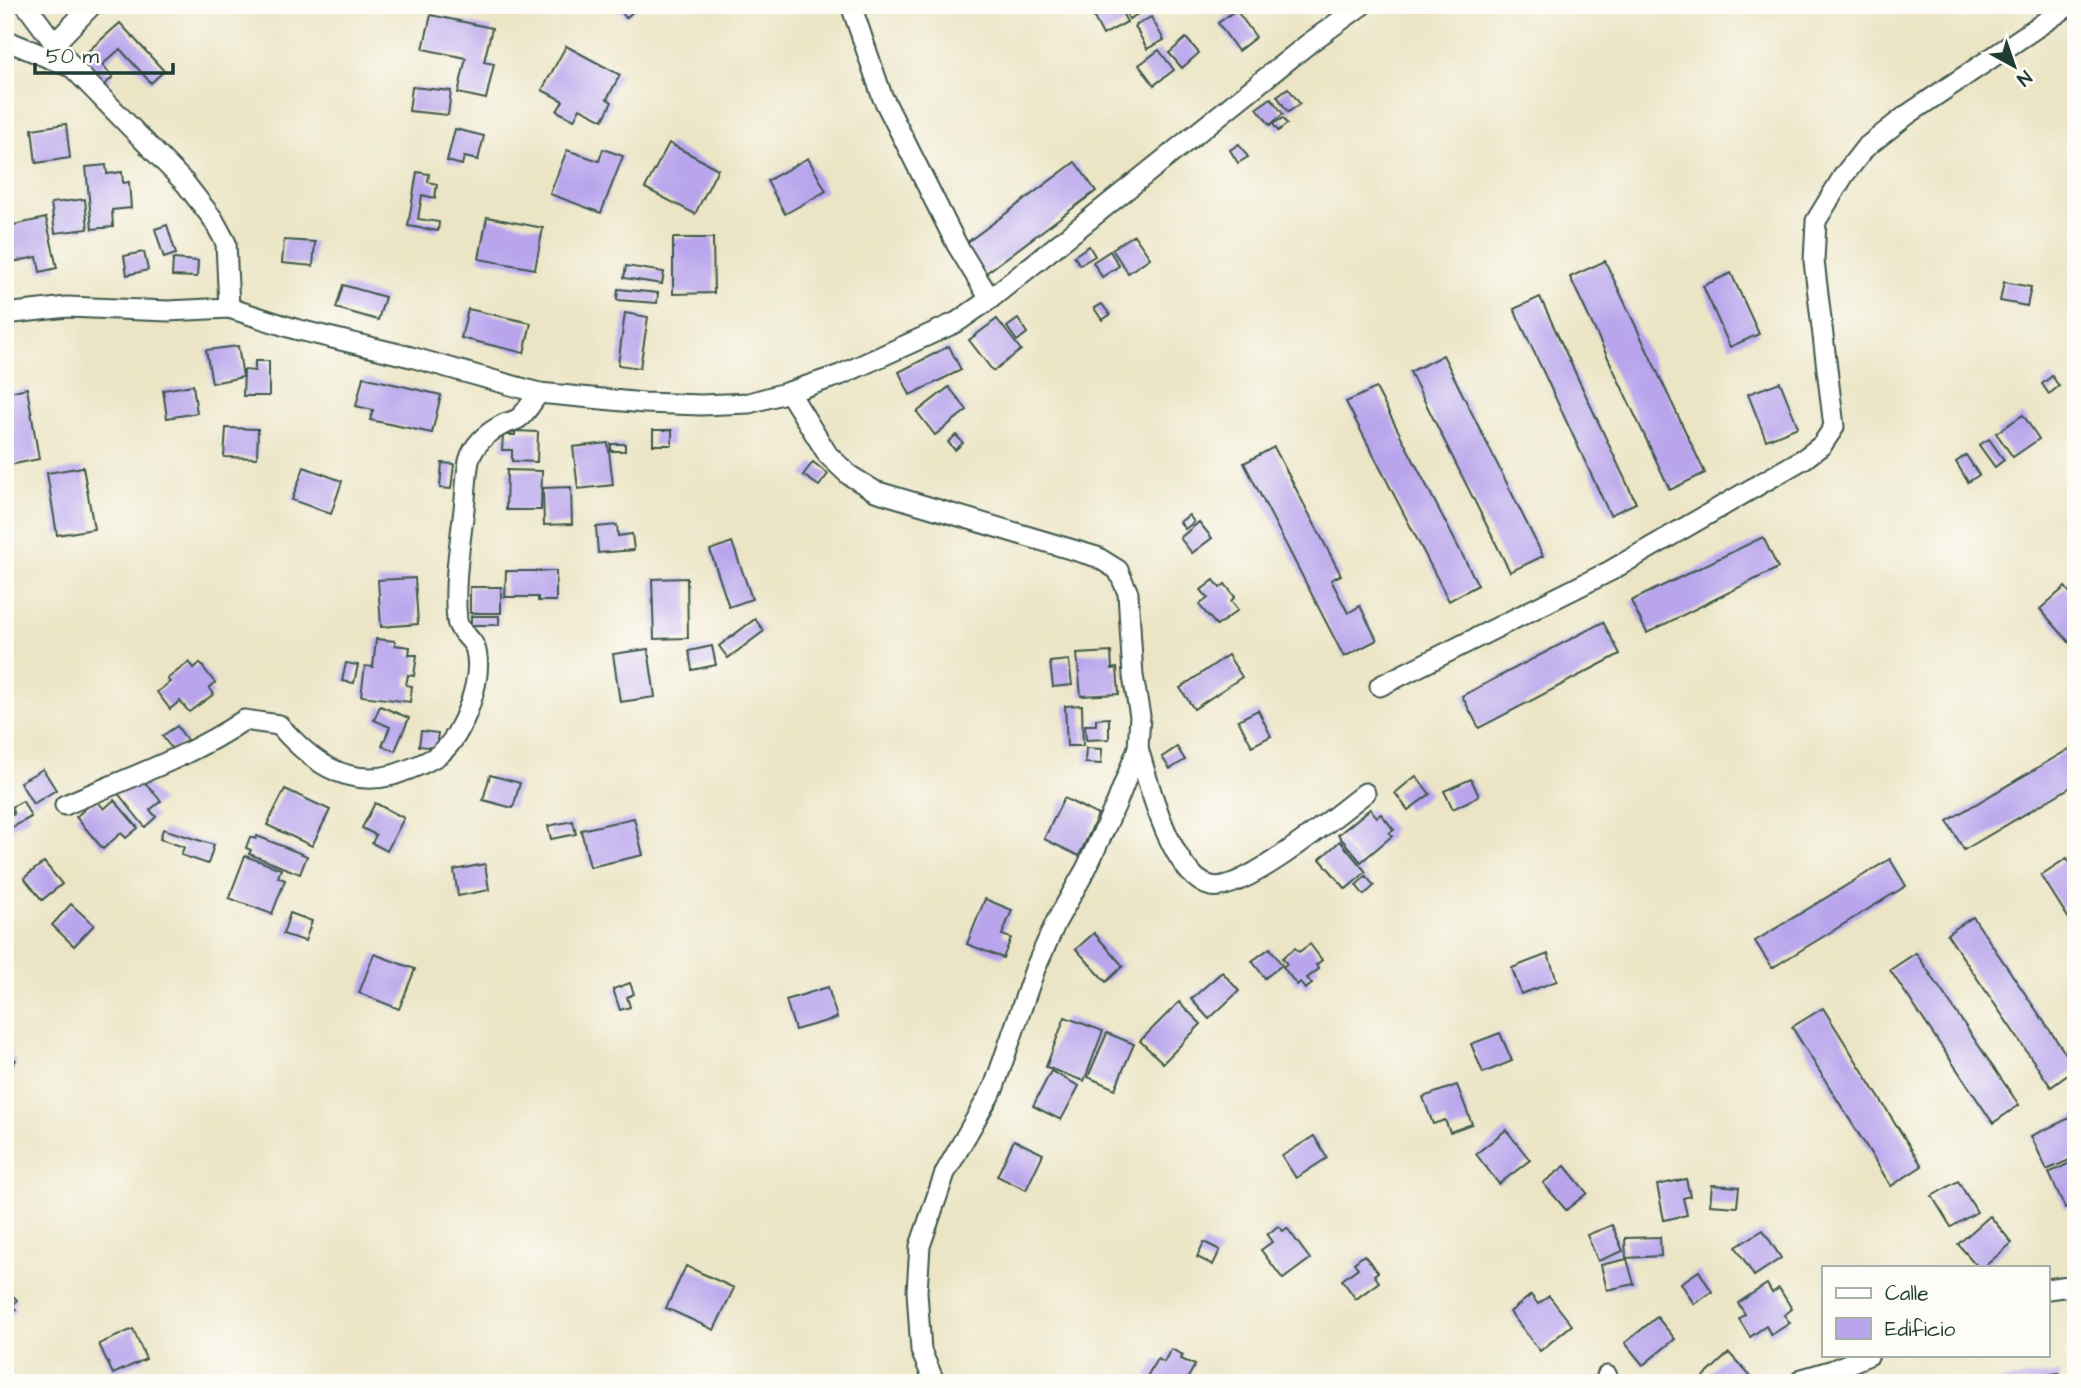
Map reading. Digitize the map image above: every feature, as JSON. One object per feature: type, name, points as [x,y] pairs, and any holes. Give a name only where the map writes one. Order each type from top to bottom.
[{"type":"street","points":[[26,5],[72,67],[185,183],[213,219],[226,243],[229,308]]},
{"type":"street","points":[[54,44],[92,5]]},
{"type":"street","points":[[851,5],[883,96],[957,245],[990,299]]},
{"type":"street","points":[[5,314],[67,307],[168,311],[229,308],[295,329],[411,357],[539,393],[644,403],[701,405],[748,402],[840,375],[957,323],[1308,44],[1362,5]]},
{"type":"street","points":[[1380,686],[1610,571],[1805,458],[1822,445],[1834,427],[1814,261],[1816,221],[1844,175],[1865,148],[1907,115],[2070,5]]},
{"type":"street","points":[[5,40],[72,67]]},
{"type":"street","points":[[789,392],[828,455],[849,475],[874,491],[1097,557],[1118,570],[1128,593],[1133,676],[1140,716],[1138,748],[1086,869],[1056,922],[1035,969],[994,1087],[945,1173],[920,1246],[917,1291],[921,1351],[935,1383]]},
{"type":"street","points":[[65,805],[190,751],[224,734],[244,720],[279,725],[314,759],[362,780],[392,775],[441,753],[455,738],[469,706],[478,673],[476,649],[457,624],[458,559],[469,462],[475,445],[503,425],[519,418],[539,393]]},
{"type":"street","points":[[1138,748],[1171,847],[1195,877],[1211,886],[1226,886],[1262,869],[1365,793]]},
{"type":"street","points":[[2050,1289],[2076,1285]]},
{"type":"street","points":[[1802,1379],[1867,1356]]},
{"type":"building","points":[[616,5],[640,5],[626,18]]},
{"type":"building","points":[[1096,5],[1118,5],[1127,22],[1103,35],[1089,8]]},
{"type":"building","points":[[1122,5],[1145,5],[1147,9],[1129,19]]},
{"type":"building","points":[[1236,10],[1256,37],[1238,51],[1218,23]]},
{"type":"building","points":[[431,15],[492,28],[484,62],[494,64],[486,99],[458,93],[466,58],[423,49]]},
{"type":"building","points":[[1151,17],[1164,40],[1147,49],[1135,26]]},
{"type":"building","points":[[120,23],[164,71],[151,83],[120,49],[102,65],[113,77],[102,87],[78,60]]},
{"type":"building","points":[[1186,38],[1199,53],[1182,68],[1169,53]]},
{"type":"building","points":[[566,46],[620,75],[607,99],[612,102],[603,120],[580,108],[574,120],[557,111],[563,101],[542,90]]},
{"type":"building","points":[[1159,50],[1174,70],[1154,85],[1139,65]]},
{"type":"building","points":[[412,87],[451,91],[448,115],[409,111]]},
{"type":"building","points":[[1288,88],[1300,104],[1288,112],[1277,96]]},
{"type":"building","points":[[1271,98],[1283,114],[1270,125],[1257,108]]},
{"type":"building","points":[[1283,118],[1287,124],[1278,131],[1273,124]]},
{"type":"building","points":[[66,124],[70,158],[36,163],[32,129]]},
{"type":"building","points":[[455,129],[484,136],[478,160],[464,157],[462,165],[447,161]]},
{"type":"building","points":[[669,143],[718,169],[695,214],[645,188]]},
{"type":"building","points":[[1239,144],[1248,157],[1238,163],[1230,150]]},
{"type":"building","points":[[603,149],[623,156],[601,213],[550,194],[567,150],[599,161]]},
{"type":"building","points":[[808,158],[826,191],[785,214],[767,181]]},
{"type":"building","points":[[1075,162],[1096,191],[982,276],[961,247]]},
{"type":"building","points":[[106,165],[107,174],[122,172],[123,183],[129,182],[131,208],[112,210],[113,227],[92,229],[86,167]]},
{"type":"building","points":[[417,172],[429,174],[428,182],[437,184],[435,198],[422,195],[418,219],[439,222],[438,231],[408,226]]},
{"type":"building","points":[[85,199],[88,229],[55,233],[51,203]]},
{"type":"building","points":[[487,217],[543,228],[535,269],[479,259]]},
{"type":"building","points":[[46,218],[57,268],[40,272],[37,257],[7,263],[5,250],[14,248],[9,226]]},
{"type":"building","points":[[167,225],[176,254],[164,258],[155,229]]},
{"type":"building","points":[[1134,235],[1150,258],[1128,273],[1112,249]]},
{"type":"building","points":[[673,238],[713,238],[714,293],[673,294]]},
{"type":"building","points":[[284,240],[315,242],[313,266],[282,263]]},
{"type":"building","points":[[1089,246],[1095,256],[1080,265],[1074,256]]},
{"type":"building","points":[[1110,251],[1119,266],[1102,277],[1093,262]]},
{"type":"building","points":[[144,252],[148,270],[127,275],[124,256]]},
{"type":"building","points":[[173,259],[198,261],[197,277],[172,276]]},
{"type":"building","points":[[1605,261],[1705,473],[1670,490],[1570,277]]},
{"type":"building","points":[[626,266],[664,272],[662,284],[624,278]]},
{"type":"building","points":[[1731,273],[1759,334],[1730,347],[1703,286]]},
{"type":"building","points":[[2004,282],[2031,287],[2027,306],[2000,301]]},
{"type":"building","points":[[343,285],[385,297],[378,320],[336,308]]},
{"type":"building","points":[[618,289],[658,293],[657,303],[617,300]]},
{"type":"building","points":[[1540,297],[1636,503],[1610,515],[1514,309]]},
{"type":"building","points":[[1102,304],[1110,315],[1102,320],[1094,308]]},
{"type":"building","points":[[468,309],[531,323],[524,353],[461,338]]},
{"type":"building","points":[[625,313],[648,317],[640,368],[618,365]]},
{"type":"building","points":[[997,319],[1021,350],[993,371],[969,340]]},
{"type":"building","points":[[1018,319],[1027,333],[1017,341],[1007,327]]},
{"type":"building","points":[[238,346],[243,377],[212,383],[206,350]]},
{"type":"building","points":[[949,346],[961,370],[910,395],[899,372]]},
{"type":"building","points":[[1443,355],[1543,556],[1510,572],[1410,372]]},
{"type":"building","points":[[255,361],[269,361],[269,396],[243,396],[244,370],[255,371]]},
{"type":"building","points":[[2052,376],[2059,386],[2049,394],[2042,384]]},
{"type":"building","points":[[363,377],[441,395],[432,433],[370,420],[373,410],[356,406]]},
{"type":"building","points":[[1780,382],[1798,427],[1766,440],[1748,394]]},
{"type":"building","points":[[193,385],[197,413],[167,418],[163,390]]},
{"type":"building","points":[[949,387],[967,410],[935,435],[917,412]]},
{"type":"building","points":[[27,388],[39,459],[5,466],[5,393]]},
{"type":"building","points":[[1376,388],[1478,585],[1449,601],[1346,402]]},
{"type":"building","points":[[2023,415],[2039,439],[2013,457],[1996,433]]},
{"type":"building","points":[[226,428],[258,429],[257,458],[224,457]]},
{"type":"building","points":[[653,430],[672,430],[672,445],[653,445]]},
{"type":"building","points":[[515,431],[538,432],[537,462],[512,461],[512,450],[502,450],[503,435],[515,435]]},
{"type":"building","points":[[956,435],[963,443],[955,450],[948,442]]},
{"type":"building","points":[[1989,439],[2004,460],[1995,467],[1979,445]]},
{"type":"building","points":[[608,443],[613,485],[578,489],[573,447]]},
{"type":"building","points":[[611,444],[625,444],[625,451],[611,451]]},
{"type":"building","points":[[1274,447],[1341,575],[1331,580],[1348,613],[1360,606],[1377,640],[1344,657],[1244,463]]},
{"type":"building","points":[[1966,455],[1979,475],[1968,482],[1956,462]]},
{"type":"building","points":[[813,462],[828,474],[819,486],[803,475]]},
{"type":"building","points":[[442,463],[454,464],[451,489],[440,488]]},
{"type":"building","points":[[83,467],[94,529],[57,535],[47,473]]},
{"type":"building","points":[[304,467],[342,481],[331,514],[292,500]]},
{"type":"building","points":[[507,470],[542,471],[541,510],[506,510]]},
{"type":"building","points":[[571,487],[572,524],[544,525],[543,488]]},
{"type":"building","points":[[1189,515],[1194,522],[1185,529],[1180,522]]},
{"type":"building","points":[[1199,522],[1212,538],[1192,553],[1180,538]]},
{"type":"building","points":[[617,525],[618,536],[632,534],[634,550],[598,553],[596,527]]},
{"type":"building","points":[[1763,537],[1778,568],[1647,633],[1631,601]]},
{"type":"building","points":[[732,542],[752,599],[729,607],[710,550]]},
{"type":"building","points":[[506,571],[556,571],[556,601],[538,601],[538,597],[505,597]]},
{"type":"building","points":[[415,578],[418,624],[381,627],[378,580]]},
{"type":"building","points":[[687,578],[688,638],[654,639],[652,579]]},
{"type":"building","points":[[1214,580],[1220,588],[1225,584],[1235,597],[1231,601],[1238,610],[1217,626],[1199,605],[1208,598],[1201,590]]},
{"type":"building","points":[[470,587],[501,587],[501,613],[470,613]]},
{"type":"building","points":[[2065,587],[2076,600],[2076,650],[2040,609]]},
{"type":"building","points":[[471,616],[499,616],[499,625],[471,625]]},
{"type":"building","points":[[755,619],[764,631],[728,658],[719,646]]},
{"type":"building","points":[[1603,622],[1620,654],[1479,728],[1462,696]]},
{"type":"building","points":[[376,639],[395,641],[395,645],[410,647],[409,655],[417,655],[414,676],[408,675],[406,685],[412,686],[410,702],[361,696],[365,666],[373,667]]},
{"type":"building","points":[[712,646],[716,665],[692,670],[689,651]]},
{"type":"building","points":[[648,649],[655,697],[620,702],[613,654]]},
{"type":"building","points":[[1111,652],[1112,669],[1117,668],[1119,694],[1081,696],[1077,654]]},
{"type":"building","points":[[1228,655],[1242,677],[1194,709],[1180,688]]},
{"type":"building","points":[[1069,660],[1072,685],[1053,687],[1050,662]]},
{"type":"building","points":[[189,662],[194,668],[200,663],[215,683],[209,688],[214,694],[189,712],[180,701],[170,709],[157,692],[170,682],[167,679]]},
{"type":"building","points":[[346,663],[358,665],[354,683],[342,681]]},
{"type":"building","points":[[1082,705],[1083,746],[1067,746],[1065,706]]},
{"type":"building","points":[[380,706],[409,718],[395,751],[382,746],[390,727],[374,720]]},
{"type":"building","points":[[1258,710],[1271,736],[1252,746],[1238,720]]},
{"type":"building","points":[[1109,718],[1109,739],[1086,740],[1085,725],[1096,725],[1096,719]]},
{"type":"building","points":[[177,726],[187,740],[173,750],[162,736]]},
{"type":"building","points":[[421,731],[438,733],[436,748],[419,746]]},
{"type":"building","points":[[2076,745],[2076,784],[1964,850],[1947,821]]},
{"type":"building","points":[[1177,747],[1185,760],[1170,769],[1162,757]]},
{"type":"building","points":[[1086,748],[1102,749],[1101,764],[1085,763]]},
{"type":"building","points":[[43,769],[56,790],[33,804],[20,782]]},
{"type":"building","points":[[490,775],[520,783],[513,808],[483,800]]},
{"type":"building","points":[[1416,776],[1430,794],[1408,810],[1395,793]]},
{"type":"building","points":[[141,778],[161,801],[150,810],[156,817],[145,827],[117,792]]},
{"type":"building","points":[[1471,779],[1479,796],[1453,809],[1444,791]]},
{"type":"building","points":[[285,789],[330,810],[312,846],[267,825]]},
{"type":"building","points":[[1064,798],[1098,815],[1079,856],[1044,839]]},
{"type":"building","points":[[96,799],[104,809],[114,800],[138,828],[126,838],[121,833],[103,849],[76,817]]},
{"type":"building","points":[[23,801],[31,817],[11,828],[6,818],[14,814],[11,807]]},
{"type":"building","points":[[375,803],[404,818],[387,851],[372,843],[376,835],[362,828]]},
{"type":"building","points":[[1370,809],[1377,817],[1381,814],[1394,830],[1389,833],[1392,836],[1361,862],[1338,835]]},
{"type":"building","points":[[634,818],[643,855],[590,867],[581,830]]},
{"type":"building","points":[[573,821],[576,834],[551,839],[548,826]]},
{"type":"building","points":[[163,829],[214,845],[208,864],[181,855],[184,847],[160,839]]},
{"type":"building","points":[[257,836],[307,856],[300,874],[249,854],[251,850],[246,848],[250,837],[256,839]]},
{"type":"building","points":[[1340,841],[1366,872],[1346,889],[1320,859]]},
{"type":"building","points":[[245,856],[281,869],[278,877],[285,880],[272,914],[229,898]]},
{"type":"building","points":[[2067,858],[2076,872],[2076,930],[2041,875]]},
{"type":"building","points":[[1890,859],[1906,886],[1772,968],[1755,941]]},
{"type":"building","points":[[44,862],[62,884],[42,900],[24,878]]},
{"type":"building","points":[[485,864],[489,890],[458,896],[454,870]]},
{"type":"building","points":[[1366,876],[1374,886],[1364,895],[1356,885]]},
{"type":"building","points":[[985,899],[1012,910],[1002,935],[1011,938],[1003,958],[967,944]]},
{"type":"building","points":[[71,904],[94,925],[74,946],[52,925]]},
{"type":"building","points":[[290,913],[312,921],[305,941],[283,934]]},
{"type":"building","points":[[1973,917],[2076,1069],[2051,1087],[1947,934]]},
{"type":"building","points":[[1094,933],[1123,966],[1106,982],[1076,949]]},
{"type":"building","points":[[1310,944],[1322,960],[1316,965],[1319,969],[1307,978],[1312,984],[1305,989],[1300,982],[1297,985],[1283,967],[1287,964],[1282,958],[1295,948],[1299,952]]},
{"type":"building","points":[[1270,948],[1282,965],[1265,978],[1252,961]]},
{"type":"building","points":[[1916,953],[2019,1105],[1993,1123],[1890,970]]},
{"type":"building","points":[[374,954],[415,969],[399,1009],[359,993]]},
{"type":"building","points":[[1548,954],[1557,981],[1521,994],[1512,968]]},
{"type":"building","points":[[1222,972],[1239,991],[1209,1019],[1191,999]]},
{"type":"building","points":[[630,983],[634,994],[627,997],[630,1007],[620,1010],[613,989]]},
{"type":"building","points":[[828,987],[837,1018],[795,1030],[786,1000]]},
{"type":"building","points":[[1179,1002],[1201,1024],[1163,1063],[1140,1041]]},
{"type":"building","points":[[1823,1008],[1922,1166],[1891,1186],[1792,1027]]},
{"type":"building","points":[[1065,1017],[1103,1031],[1084,1081],[1046,1067]]},
{"type":"building","points":[[1107,1033],[1134,1044],[1115,1089],[1088,1077]]},
{"type":"building","points":[[1500,1033],[1512,1061],[1483,1073],[1471,1044]]},
{"type":"building","points":[[5,1047],[12,1051],[9,1056],[16,1060],[5,1077]]},
{"type":"building","points":[[1051,1071],[1079,1086],[1061,1120],[1033,1106]]},
{"type":"building","points":[[1457,1085],[1472,1124],[1450,1132],[1445,1120],[1433,1124],[1423,1097]]},
{"type":"building","points":[[2076,1115],[2076,1157],[2047,1170],[2031,1136]]},
{"type":"building","points":[[1506,1130],[1530,1160],[1499,1184],[1476,1154]]},
{"type":"building","points":[[1314,1136],[1327,1158],[1296,1178],[1282,1156]]},
{"type":"building","points":[[1014,1140],[1043,1154],[1026,1190],[997,1176]]},
{"type":"building","points":[[2076,1160],[2076,1203],[2065,1208],[2049,1173]]},
{"type":"building","points":[[1565,1166],[1587,1193],[1566,1210],[1543,1183]]},
{"type":"building","points":[[1686,1179],[1690,1196],[1683,1198],[1687,1215],[1664,1220],[1657,1185]]},
{"type":"building","points":[[1958,1181],[1977,1212],[1951,1227],[1932,1196]]},
{"type":"building","points":[[1712,1185],[1739,1187],[1737,1207],[1710,1205]]},
{"type":"building","points":[[1990,1216],[2012,1243],[1985,1266],[1977,1266],[1958,1244]]},
{"type":"building","points":[[1612,1225],[1623,1251],[1598,1261],[1587,1235]]},
{"type":"building","points":[[1278,1226],[1283,1231],[1287,1228],[1310,1259],[1283,1279],[1261,1250],[1272,1242],[1267,1235]]},
{"type":"building","points":[[1763,1230],[1781,1258],[1754,1276],[1736,1247]]},
{"type":"building","points":[[1660,1237],[1661,1256],[1626,1258],[1625,1238]]},
{"type":"building","points":[[1204,1242],[1220,1250],[1213,1265],[1197,1257]]},
{"type":"building","points":[[1364,1255],[1378,1272],[1374,1275],[1379,1282],[1356,1299],[1342,1280],[1358,1268],[1354,1263]]},
{"type":"building","points":[[1627,1259],[1634,1284],[1607,1290],[1601,1265]]},
{"type":"building","points":[[686,1266],[734,1288],[714,1330],[666,1308]]},
{"type":"building","points":[[1699,1271],[1712,1292],[1694,1304],[1681,1283]]},
{"type":"building","points":[[1767,1284],[1772,1293],[1779,1288],[1792,1309],[1784,1315],[1790,1323],[1771,1335],[1766,1326],[1750,1337],[1739,1319],[1745,1314],[1738,1303]]},
{"type":"building","points":[[8,1291],[17,1300],[12,1306],[16,1310],[5,1321],[5,1294]]},
{"type":"building","points":[[1531,1295],[1538,1304],[1549,1296],[1572,1325],[1540,1351],[1510,1312]]},
{"type":"building","points":[[1657,1317],[1675,1339],[1643,1365],[1625,1343]]},
{"type":"building","points":[[133,1329],[146,1359],[113,1374],[99,1344]]},
{"type":"building","points":[[1171,1349],[1183,1355],[1181,1359],[1195,1365],[1185,1383],[1169,1383],[1162,1379],[1160,1383],[1150,1383],[1145,1380],[1157,1359],[1164,1362]]},
{"type":"building","points":[[1729,1353],[1753,1379],[1749,1383],[1697,1383]]},
{"type":"building","points":[[2059,1373],[2060,1383],[2000,1383],[2000,1381]]}]
